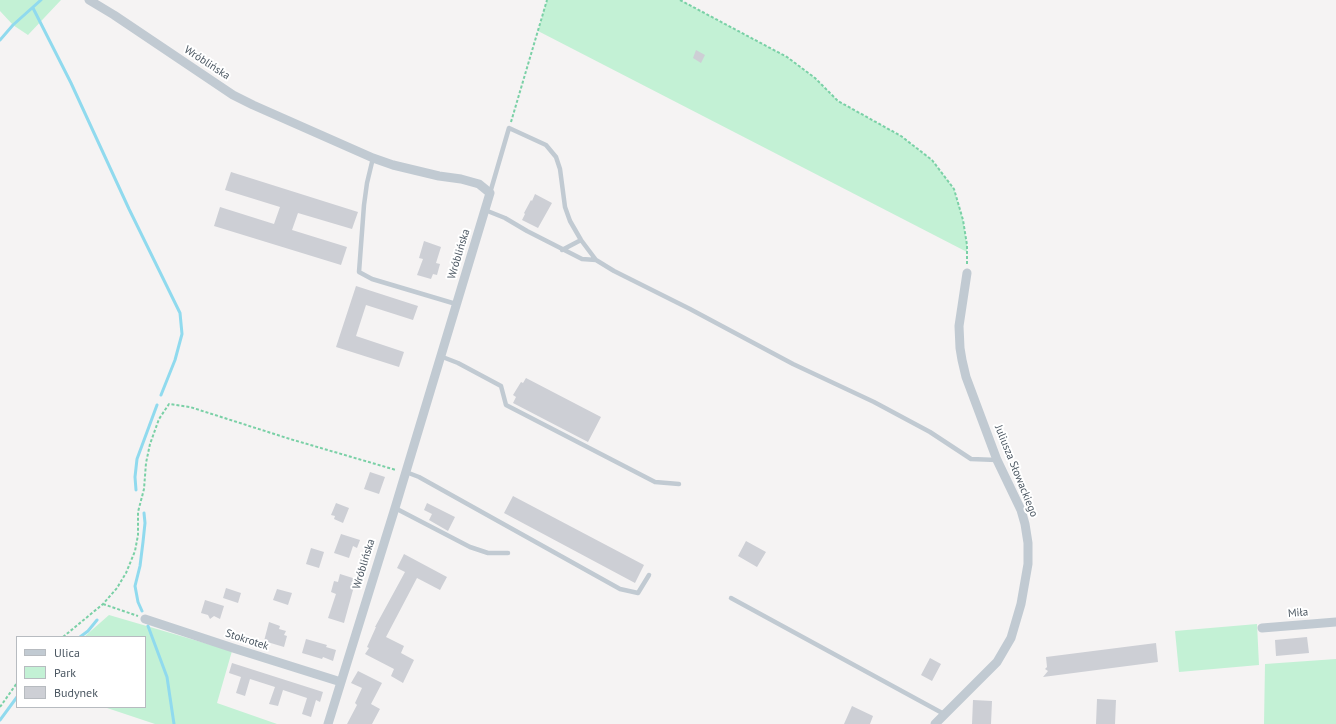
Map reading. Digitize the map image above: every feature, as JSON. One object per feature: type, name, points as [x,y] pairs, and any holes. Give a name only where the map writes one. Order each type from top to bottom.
[{"type":"street","name":"Wróblińska","points":[[89,0],[114,15],[233,95],[253,105],[373,158],[393,165],[479,184],[490,193],[328,724]]},
{"type":"street","name":"Juliusza Słowackiego","points":[[935,724],[997,662],[1011,638],[1021,604],[1028,564],[1028,543],[1021,510],[997,460],[966,376],[960,348],[959,326],[967,272]]},
{"type":"street","name":"Stokrotek","points":[[145,619],[341,682]]},
{"type":"street","name":"Miła","points":[[1262,628],[1336,622]]},
{"type":"lane","points":[[490,193],[510,128],[546,145],[556,157],[560,169],[565,207],[570,221],[581,240],[596,260],[614,271],[690,309],[793,364],[874,402],[930,432],[971,459],[997,460]]},
{"type":"lane","points":[[373,158],[364,204],[359,272],[372,279],[456,304]]},
{"type":"lane","points":[[485,210],[505,218],[562,250],[582,259],[596,260]]},
{"type":"lane","points":[[562,250],[581,240]]},
{"type":"lane","points":[[440,356],[458,363],[501,386],[506,405],[655,482],[679,484]]},
{"type":"lane","points":[[406,472],[419,477],[620,590],[638,594],[649,575]]},
{"type":"lane","points":[[395,508],[470,547],[488,553],[508,553]]},
{"type":"lane","points":[[731,598],[944,714]]},
{"type":"path","points":[[510,128],[547,0]]},
{"type":"path","points":[[680,0],[786,57],[815,78],[838,101],[901,136],[932,160],[954,189],[963,220],[967,245],[967,272]]},
{"type":"path","points":[[64,636],[103,604],[118,588],[126,573],[138,535],[138,512],[144,489],[146,463],[150,444],[159,419],[169,404],[190,407],[374,464],[406,472]]},
{"type":"path","points":[[103,604],[145,619]]},
{"type":"path","points":[[0,707],[16,685]]},
{"type":"green space","points":[[0,0],[61,0],[28,35],[13,25],[0,11]]},
{"type":"green space","points":[[547,0],[680,0],[787,57],[815,78],[838,101],[901,136],[932,160],[954,189],[963,220],[967,252],[538,31]]},
{"type":"green space","points":[[109,615],[232,651],[217,703],[277,724],[155,724],[107,708],[146,708],[146,636],[85,636]]},
{"type":"green space","points":[[1257,624],[1259,665],[1179,672],[1175,631]]},
{"type":"green space","points":[[1336,659],[1336,724],[1264,724],[1265,664]]},
{"type":"building","points":[[696,50],[705,55],[701,63],[693,58]]},
{"type":"building","points":[[231,172],[358,212],[352,229],[298,213],[292,230],[347,247],[341,265],[214,226],[220,207],[274,224],[280,207],[225,190]]},
{"type":"building","points":[[535,194],[552,203],[538,228],[522,220],[525,214],[524,213]]},
{"type":"building","points":[[424,241],[441,247],[436,263],[440,264],[437,275],[433,274],[431,279],[417,275],[423,259],[419,258]]},
{"type":"building","points":[[356,286],[418,306],[413,320],[366,305],[356,336],[404,352],[399,367],[336,347]]},
{"type":"building","points":[[526,378],[601,417],[588,442],[513,403],[516,397],[513,395],[521,382],[523,383]]},
{"type":"building","points":[[370,472],[385,477],[379,494],[364,489]]},
{"type":"building","points":[[513,496],[644,565],[635,583],[504,513]]},
{"type":"building","points":[[336,503],[349,508],[343,523],[334,519],[335,516],[331,515]]},
{"type":"building","points":[[427,503],[455,517],[448,531],[429,520],[432,514],[424,510]]},
{"type":"building","points":[[341,534],[360,540],[357,548],[353,546],[349,558],[334,553]]},
{"type":"building","points":[[746,541],[766,552],[757,567],[738,556]]},
{"type":"building","points":[[311,548],[324,552],[319,568],[306,564]]},
{"type":"building","points":[[404,554],[447,577],[440,590],[417,578],[386,637],[404,646],[401,653],[414,660],[403,683],[391,676],[394,669],[365,654],[369,648],[367,647],[375,627],[405,572],[397,568]]},
{"type":"building","points":[[340,574],[356,579],[344,623],[328,618],[336,594],[331,592],[334,581],[338,582]]},
{"type":"building","points":[[226,588],[241,593],[238,603],[223,598]]},
{"type":"building","points":[[277,589],[292,593],[288,605],[273,600]]},
{"type":"building","points":[[205,600],[224,606],[220,619],[214,616],[210,619],[208,615],[201,613]]},
{"type":"building","points":[[269,622],[280,626],[279,629],[286,631],[284,635],[287,636],[284,647],[264,641]]},
{"type":"building","points":[[1307,637],[1309,653],[1276,656],[1275,640]]},
{"type":"building","points":[[306,639],[327,645],[326,647],[336,650],[333,661],[323,657],[322,659],[302,653]]},
{"type":"building","points":[[1156,643],[1158,662],[1043,677],[1048,671],[1045,669],[1047,667],[1046,657]]},
{"type":"building","points":[[930,658],[941,664],[932,681],[921,675]]},
{"type":"building","points":[[232,663],[323,692],[320,702],[316,700],[311,717],[302,714],[307,698],[283,690],[278,706],[269,704],[275,687],[250,679],[245,696],[236,693],[241,677],[229,673]]},
{"type":"building","points":[[358,671],[382,683],[371,704],[380,709],[372,724],[347,724],[357,705],[355,703],[362,688],[351,683]]},
{"type":"building","points":[[1097,699],[1116,700],[1115,724],[1096,724]]},
{"type":"building","points":[[973,700],[992,701],[991,724],[972,724]]},
{"type":"building","points":[[852,706],[873,716],[870,724],[844,724]]},
{"type":"waterway","points":[[0,40],[13,25],[41,0]]},
{"type":"waterway","points":[[33,8],[71,83],[129,209],[180,313],[182,334],[175,360],[161,395]]},
{"type":"waterway","points":[[136,490],[135,477],[137,459],[157,405]]},
{"type":"waterway","points":[[142,611],[138,602],[135,586],[140,566],[143,542],[145,523],[144,513]]},
{"type":"waterway","points":[[81,636],[88,631],[97,620]]},
{"type":"waterway","points":[[148,626],[167,677],[174,724]]},
{"type":"waterway","points":[[0,720],[16,698]]}]
